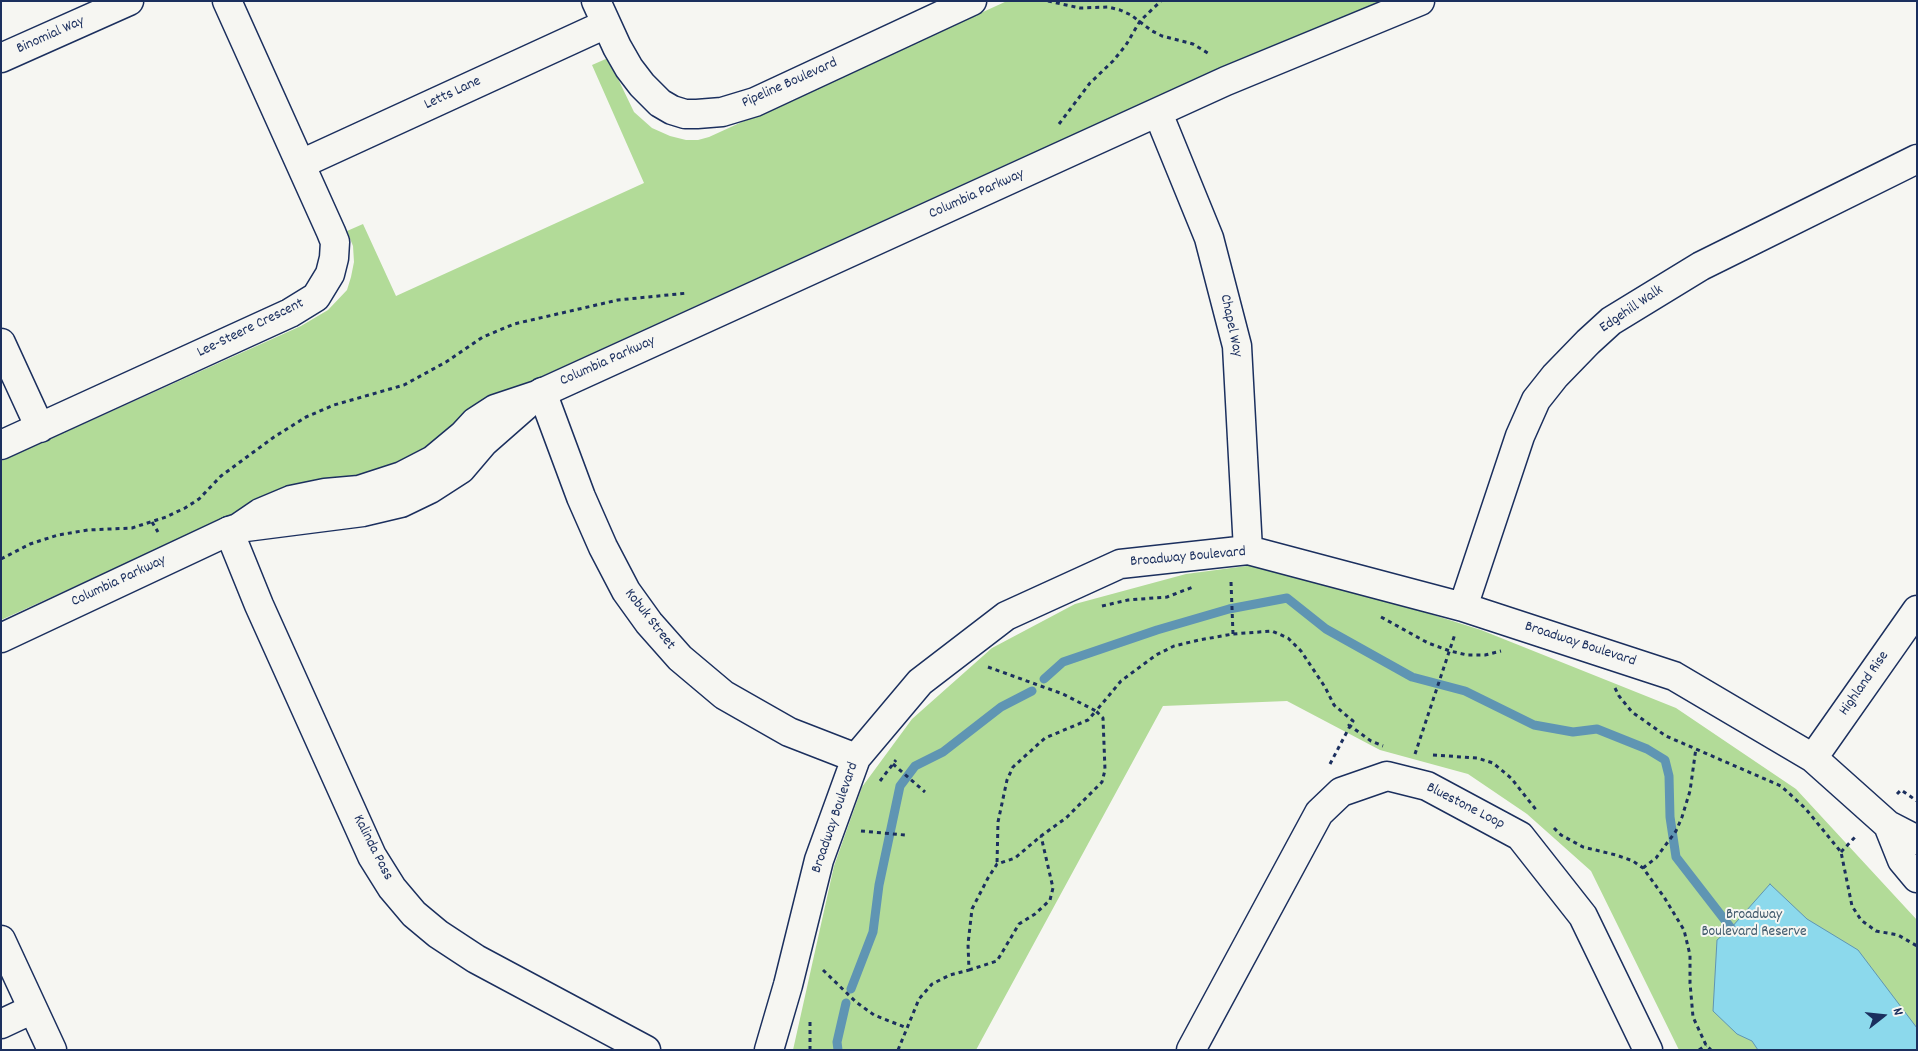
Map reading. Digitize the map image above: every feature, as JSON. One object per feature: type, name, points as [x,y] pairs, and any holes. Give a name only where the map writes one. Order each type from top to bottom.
[{"type":"street","name":"Binomial Way","points":[[1,58],[129,1]]},
{"type":"street","name":"Lee-Steere Crescent","points":[[1,445],[290,313],[316,297],[330,274],[335,242],[227,1]]},
{"type":"street","name":"Columbia Parkway","points":[[1,638],[234,529],[260,513],[291,500],[325,493],[359,490],[402,476],[433,460],[463,435],[475,422],[496,409],[539,393],[1226,81],[1420,1]]},
{"type":"street","name":"Pipeline Boulevard","points":[[601,13],[628,68],[642,86],[660,103],[672,110],[685,114],[707,114],[722,112],[755,102],[955,4]]},
{"type":"street","name":"Letts Lane","points":[[301,164],[601,13]]},
{"type":"street","name":"Chapel Way","points":[[1158,113],[1209,238],[1237,346],[1248,550]]},
{"type":"street","name":"Edgehill Walk","points":[[1463,607],[1520,436],[1536,400],[1555,376],[1588,342],[1611,321],[1701,266],[1917,160]]},
{"type":"street","points":[[1,343],[40,428]]},
{"type":"street","name":"Kobuk Street","points":[[539,393],[580,497],[603,547],[626,591],[649,623],[680,658],[724,695],[790,732],[856,758]]},
{"type":"street","name":"Kalinda Pass","points":[[234,529],[259,605],[368,847],[392,888],[414,914],[438,934],[468,954],[646,1050]]},
{"type":"street","name":"Broadway Boulevard","points":[[769,1050],[788,985],[819,860],[856,758],[920,682],[1006,616],[1120,564],[1248,550],[1463,607],[1674,676],[1813,758],[1888,825],[1917,840]]},
{"type":"street","name":"Highland Rise","points":[[1813,758],[1917,610]]},
{"type":"street","name":"Bluestone Loop","points":[[1191,1050],[1319,813],[1341,792],[1387,776],[1427,786],[1520,836],[1582,916],[1648,1050]]},
{"type":"street","name":"Broadway Boulevard","points":[[1888,825],[1902,860],[1917,878]]},
{"type":"street","points":[[1,940],[52,1050]]},
{"type":"street","points":[[1,1024],[33,1009]]},
{"type":"path","points":[[1048,1],[1080,8],[1108,7],[1120,10],[1140,21],[1152,32],[1192,44],[1217,60]]},
{"type":"path","points":[[1057,126],[1090,83],[1114,61],[1140,21],[1161,1]]},
{"type":"path","points":[[1,559],[30,544],[58,535],[88,530],[132,528],[166,517],[199,499],[221,476],[274,437],[306,417],[334,405],[404,385],[446,362],[483,337],[514,324],[618,300],[688,293],[696,290]]},
{"type":"path","points":[[1095,608],[1128,600],[1167,597],[1201,584]]},
{"type":"path","points":[[1231,585],[1234,634]]},
{"type":"path","points":[[1378,615],[1428,643],[1450,651],[1467,655],[1485,655],[1504,651]]},
{"type":"path","points":[[1404,780],[1448,656]]},
{"type":"path","points":[[968,970],[968,944],[972,909],[997,864],[998,822],[1007,780],[1013,767],[1045,738],[1088,720],[1096,711],[1063,694],[987,667],[994,662]]},
{"type":"path","points":[[1611,680],[1619,696],[1632,712],[1666,736],[1781,786],[1805,808],[1841,852],[1852,906],[1861,920],[1876,931],[1898,935],[1917,946]]},
{"type":"path","points":[[997,864],[1015,858],[1066,818],[1102,782],[1105,770],[1103,718]]},
{"type":"path","points":[[1643,868],[1656,858],[1676,831],[1687,804],[1696,748]]},
{"type":"path","points":[[879,783],[898,757]]},
{"type":"path","points":[[893,764],[925,792]]},
{"type":"path","points":[[1893,798],[1901,790],[1917,801]]},
{"type":"path","points":[[856,830],[905,834]]},
{"type":"path","points":[[1841,852],[1857,835]]},
{"type":"path","points":[[898,1050],[919,999],[932,984],[950,975],[997,961],[1019,924],[1035,914],[1050,900],[1053,888],[1041,836]]},
{"type":"path","points":[[821,980],[825,961]]},
{"type":"path","points":[[823,970],[856,1002],[874,1015],[907,1028]]},
{"type":"path","points":[[810,1017],[810,1050]]},
{"type":"path","points":[[1699,1050],[1706,1045]]},
{"type":"green space","points":[[1007,1],[1383,1],[1014,161],[503,394],[396,471],[270,498],[1,620],[1,461],[301,326],[328,310],[347,290],[351,277],[354,262],[353,246],[347,231],[363,224],[396,296],[644,183],[592,65],[608,58],[634,112],[652,128],[670,136],[686,140],[698,140],[709,137]]},
{"type":"green space","name":"Broadway Boulevard Reserve","points":[[1269,563],[1481,630],[1676,708],[1796,789],[1917,920],[1917,1050],[1679,1050],[1591,871],[1527,814],[1468,774],[1380,750],[1287,701],[1163,706],[976,1050],[793,1050],[834,866],[862,787],[912,719],[992,648],[1075,604],[1186,574]]},
{"type":"water","points":[[1770,884],[1807,919],[1858,950],[1917,1028],[1917,1050],[1758,1050],[1752,1041],[1737,1034],[1713,1011],[1717,940],[1731,928]]},
{"type":"waterway","points":[[1044,679],[1063,662],[1157,630],[1229,609],[1287,598],[1326,629],[1412,677],[1465,691],[1534,725],[1573,732],[1597,729],[1647,749],[1665,760],[1669,776],[1670,817],[1676,857],[1731,928]]},
{"type":"waterway","points":[[851,989],[873,932],[879,885],[900,786],[915,766],[943,752],[1001,707],[1032,691]]},
{"type":"waterway","points":[[838,1050],[837,1042],[846,1003]]}]
